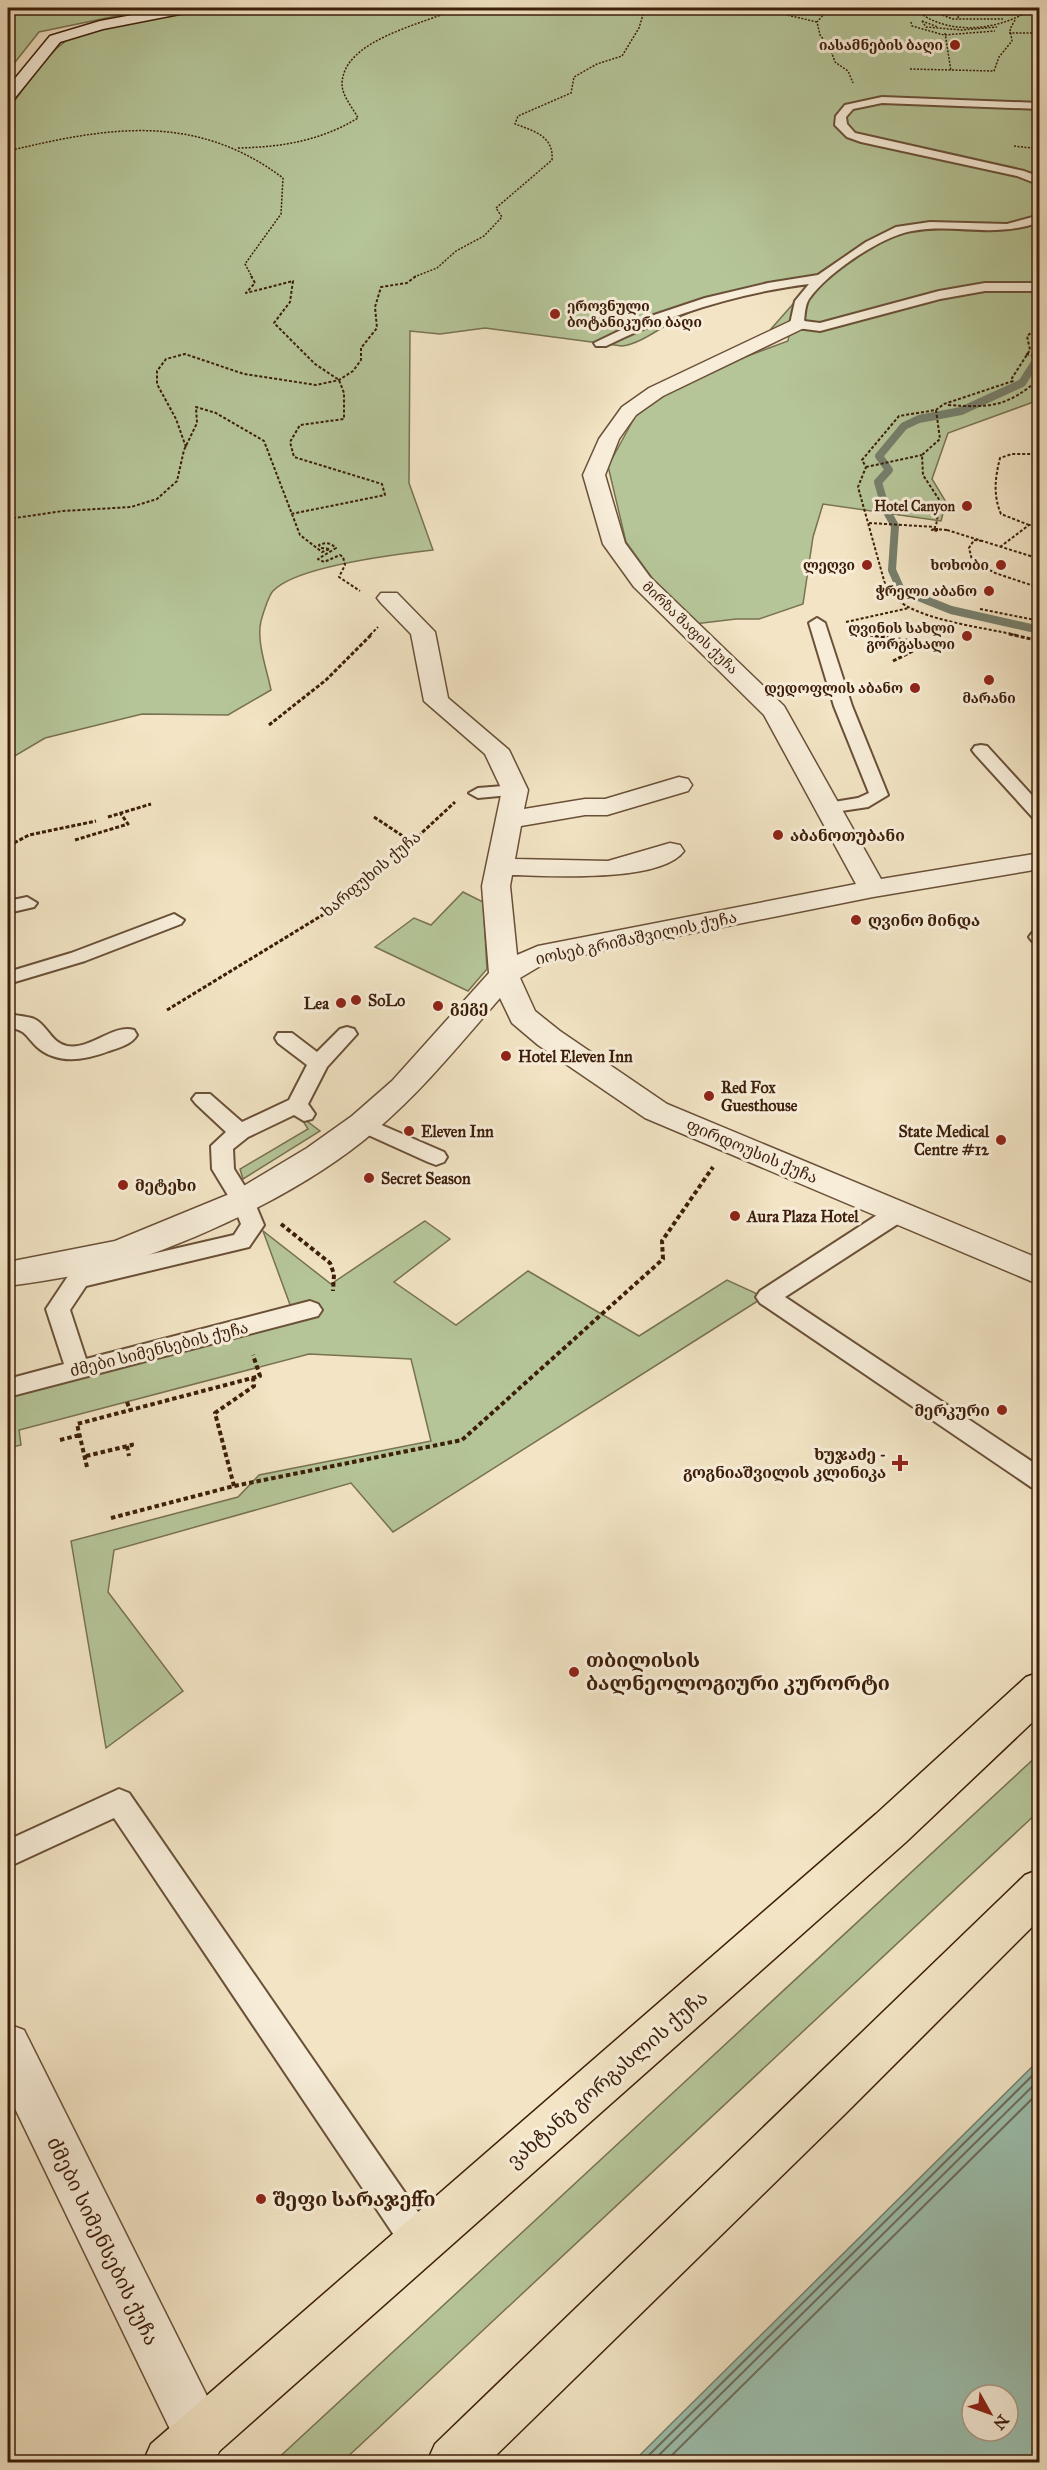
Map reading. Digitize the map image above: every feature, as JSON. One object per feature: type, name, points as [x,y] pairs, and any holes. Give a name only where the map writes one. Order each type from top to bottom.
[{"type":"highway","name":"ვახტანგ გორგასლის ქუჩა","points":[[185,2450],[883,1836],[1040,1689]]},
{"type":"highway","points":[[453,2463],[829,2098],[1040,1889]]},
{"type":"street","points":[[8,96],[55,39],[100,25],[190,8]]},
{"type":"street","name":"მირზა შაფის ქუჩა","points":[[789,328],[656,392],[628,411],[609,439],[594,475],[614,544],[642,582],[775,711],[873,889]]},
{"type":"street","points":[[380,596],[423,632],[436,701],[496,750],[515,790]]},
{"type":"street","points":[[509,820],[585,807],[607,807],[679,785]]},
{"type":"street","name":"ფირდოუსის ქუჩა","points":[[515,790],[496,886],[504,975],[522,1016],[549,1038],[656,1111],[1040,1273]]},
{"type":"street","points":[[500,867],[608,869],[640,862],[670,851]]},
{"type":"street","name":"იოსებ გრიშაშვილის ქუჩა","points":[[8,1274],[121,1252],[243,1201],[318,1156],[363,1124],[403,1088],[504,975],[538,956],[873,889],[1040,861]]},
{"type":"street","name":"ძმები სიმენსების ქუჩა","points":[[8,2046],[185,2450]]},
{"type":"lane","points":[[1040,106],[882,100],[849,107],[841,116],[841,125],[851,135],[879,144],[1020,173],[1040,183]]},
{"type":"lane","points":[[1040,218],[1011,227],[986,231],[912,227],[876,242],[824,278],[802,299],[789,328],[820,327],[939,295],[985,287],[1040,287]]},
{"type":"lane","points":[[601,343],[619,333],[679,311],[785,282],[824,278]]},
{"type":"lane","points":[[817,623],[843,706],[879,795],[862,803],[828,808]]},
{"type":"lane","points":[[981,750],[1040,815]]},
{"type":"lane","points":[[478,793],[515,790]]},
{"type":"lane","points":[[8,907],[27,903]]},
{"type":"lane","points":[[8,978],[78,957],[174,920]]},
{"type":"lane","points":[[8,1021],[31,1024],[51,1048],[75,1053],[105,1047],[127,1035]]},
{"type":"lane","points":[[78,1370],[58,1309],[78,1279],[241,1241],[253,1225],[243,1201],[223,1169],[222,1146],[240,1132],[301,1109],[318,1063],[347,1034]]},
{"type":"lane","points":[[285,1038],[318,1063]]},
{"type":"lane","points":[[203,1099],[240,1132]]},
{"type":"lane","points":[[363,1124],[436,1157]]},
{"type":"lane","points":[[899,1212],[768,1297],[1040,1480]]},
{"type":"lane","name":"ძმები სიმენსების ქუჩა","points":[[8,1388],[310,1310]]},
{"type":"lane","points":[[8,1854],[119,1802],[420,2244]]},
{"type":"path","points":[[234,148],[270,148],[301,142],[342,129],[358,118],[344,96],[342,84],[344,71],[354,55],[384,38],[458,8]]},
{"type":"path","points":[[186,447],[176,420],[157,384],[157,371],[166,359],[185,354],[244,374],[316,386],[339,380],[353,371],[361,360],[361,348],[377,328],[375,307],[381,286],[407,283],[418,274],[437,268],[456,251],[484,236],[502,217],[496,208],[552,160],[554,151],[550,142],[542,135],[514,124],[519,116],[571,93],[574,78],[597,64],[622,56],[639,28],[645,8]]},
{"type":"path","points":[[757,8],[817,22]]},
{"type":"path","points":[[958,18],[960,8]]},
{"type":"path","points":[[921,23],[926,27],[941,28],[983,25],[1015,20],[1033,8]]},
{"type":"path","points":[[926,9],[949,18],[1003,19]]},
{"type":"path","points":[[817,22],[825,13]]},
{"type":"path","points":[[923,15],[961,33]]},
{"type":"path","points":[[949,18],[949,27],[944,35],[951,71]]},
{"type":"path","points":[[932,20],[921,23],[911,22],[912,26],[944,35],[995,32]]},
{"type":"path","points":[[930,30],[949,27],[965,20]]},
{"type":"path","points":[[910,69],[994,72],[999,57],[1009,48],[1012,41],[1010,33],[1015,20]]},
{"type":"path","points":[[817,22],[820,35],[830,48],[835,62],[848,71],[855,92],[864,103]]},
{"type":"path","points":[[927,22],[941,28]]},
{"type":"path","points":[[956,24],[966,26]]},
{"type":"path","points":[[983,25],[987,33]]},
{"type":"path","points":[[949,27],[959,30],[984,30],[997,27]]},
{"type":"path","points":[[1010,33],[1040,33]]},
{"type":"path","points":[[8,151],[61,139],[177,131],[234,148],[268,166],[283,178],[281,214],[244,264],[255,283],[246,292],[293,281],[290,302],[274,322],[315,364],[339,380],[344,393],[342,410],[344,419],[300,425],[290,442],[294,457],[382,484],[385,495],[291,514]]},
{"type":"path","points":[[866,467],[861,460],[899,416],[936,411],[944,404],[1013,381],[1012,378],[1030,350],[1027,336],[1036,329]]},
{"type":"path","points":[[1026,354],[1040,358]]},
{"type":"path","points":[[944,404],[1001,406],[1020,397],[1040,378]]},
{"type":"path","points":[[8,519],[63,511],[131,507],[158,499],[177,481],[186,447],[197,423],[196,407],[216,413],[264,441],[300,535],[321,549],[319,545],[324,543],[336,548],[319,556],[319,561],[343,557],[345,565],[339,577],[356,590],[380,596],[387,617],[353,655],[298,706],[269,725]]},
{"type":"path","points":[[866,467],[922,455],[940,439],[936,411]]},
{"type":"path","points":[[1040,454],[1012,454],[1000,458],[994,494],[1001,514],[1029,525],[1040,525]]},
{"type":"path","points":[[922,455],[923,475],[939,501],[933,527]]},
{"type":"path","points":[[866,467],[858,487],[885,584],[894,598],[910,608],[958,623],[1040,641]]},
{"type":"path","points":[[868,523],[933,527],[1040,559]]},
{"type":"path","points":[[1000,547],[1029,525]]},
{"type":"path","points":[[982,540],[974,540],[969,548],[972,560],[995,573],[1040,588]]},
{"type":"path","points":[[893,661],[913,651],[912,641],[865,634],[842,623],[910,608]]},
{"type":"path","points":[[980,609],[1040,621]]},
{"type":"path","name":"ხარფუხის ქუჩა","points":[[167,1010],[195,990],[247,963],[338,906],[456,801],[478,793]]},
{"type":"path","points":[[108,817],[151,804]]},
{"type":"path","points":[[75,840],[128,824],[121,814]]},
{"type":"path","points":[[374,817],[412,842]]},
{"type":"path","points":[[8,866],[14,843],[29,835],[96,820]]},
{"type":"path","points":[[111,1518],[234,1486],[462,1440],[663,1259],[662,1241],[730,1143]]},
{"type":"path","points":[[278,1221],[330,1263],[334,1274],[333,1291],[325,1303],[310,1310]]},
{"type":"path","points":[[87,1467],[77,1424],[260,1376]]},
{"type":"path","points":[[234,1486],[215,1413],[254,1386],[253,1378]]},
{"type":"path","points":[[127,1402],[130,1410]]},
{"type":"path","points":[[60,1440],[80,1435]]},
{"type":"path","points":[[86,1458],[127,1448],[132,1445],[131,1441]]},
{"type":"path","points":[[127,1448],[129,1456]]},
{"type":"shaded area","points":[[8,8],[155,8],[39,32],[8,71]]},
{"type":"shaded area","points":[[197,8],[1039,8],[1039,400],[948,433],[932,479],[946,502],[941,521],[823,504],[813,537],[803,604],[759,619],[736,619],[686,625],[626,542],[608,466],[636,415],[691,377],[788,341],[789,335],[771,329],[808,287],[795,284],[708,306],[687,314],[640,340],[622,346],[485,328],[440,334],[410,331],[409,483],[433,550],[373,558],[325,568],[285,582],[273,591],[269,597],[260,629],[261,646],[271,690],[228,715],[142,714],[45,738],[8,760],[8,110],[40,65],[70,38],[82,32],[179,12],[199,14]]},
{"type":"shaded area","points":[[463,892],[483,902],[487,969],[468,991],[375,947],[414,918],[431,925]]},
{"type":"shaded area","points":[[300,1116],[320,1131],[243,1179],[240,1169],[308,1129]]},
{"type":"shaded area","points":[[425,1221],[450,1239],[394,1282],[456,1325],[528,1271],[639,1336],[727,1280],[764,1297],[393,1532],[351,1483],[114,1550],[108,1592],[183,1691],[106,1748],[71,1541],[238,1497],[259,1475],[431,1441],[411,1359],[309,1354],[19,1430],[21,1445],[8,1448],[8,1395],[296,1321],[263,1231],[331,1284]]},
{"type":"shaded area","points":[[1039,1754],[1039,1811],[342,2462],[274,2462]]},
{"type":"water","points":[[1039,2060],[1039,2462],[633,2462]]},
{"type":"waterway","points":[[1040,355],[1022,383],[961,411],[919,419],[904,426],[879,456],[889,470],[878,482],[886,510],[895,526],[892,570],[901,590],[951,610],[1040,630]]},
{"type":"place","name":"იასამნების ბაღი","points":[[955,45]]},
{"type":"place","name":"ეროვნული ბოტანიკური ბაღი","points":[[555,314]]},
{"type":"place","name":"Hotel Canyon","points":[[967,506]]},
{"type":"place","name":"ლეღვი","points":[[867,565]]},
{"type":"place","name":"ხოხობი","points":[[1001,565]]},
{"type":"place","name":"ჭრელი აბანო","points":[[989,591]]},
{"type":"place","name":"ღვინის სახლი გორგასალი","points":[[967,636]]},
{"type":"place","name":"მარანი","points":[[989,680]]},
{"type":"place","name":"დედოფლის აბანო","points":[[915,688]]},
{"type":"place","name":"აბანოთუბანი","points":[[778,835]]},
{"type":"place","name":"ღვინო მინდა","points":[[856,920]]},
{"type":"place","name":"SoLo","points":[[356,1000]]},
{"type":"place","name":"Lea","points":[[341,1003]]},
{"type":"place","name":"გეგე","points":[[438,1006]]},
{"type":"place","name":"Hotel Eleven Inn","points":[[506,1056]]},
{"type":"place","name":"Red Fox Guesthouse","points":[[709,1096]]},
{"type":"place","name":"Eleven Inn","points":[[409,1131]]},
{"type":"place","name":"State Medical Centre #12","points":[[1001,1140]]},
{"type":"place","name":"Secret Season","points":[[369,1178]]},
{"type":"place","name":"მეტეხი","points":[[123,1185]]},
{"type":"place","name":"Aura Plaza Hotel","points":[[735,1216]]},
{"type":"place","name":"მერკური","points":[[1002,1410]]},
{"type":"place","name":"ხუჯაძე - გოგნიაშვილის კლინიკა","points":[[900,1463]]},
{"type":"place","name":"თბილისის ბალნეოლოგიური კურორტი","points":[[574,1672]]},
{"type":"place","name":"შეფი სარაჯეffი","points":[[261,2199]]}]
